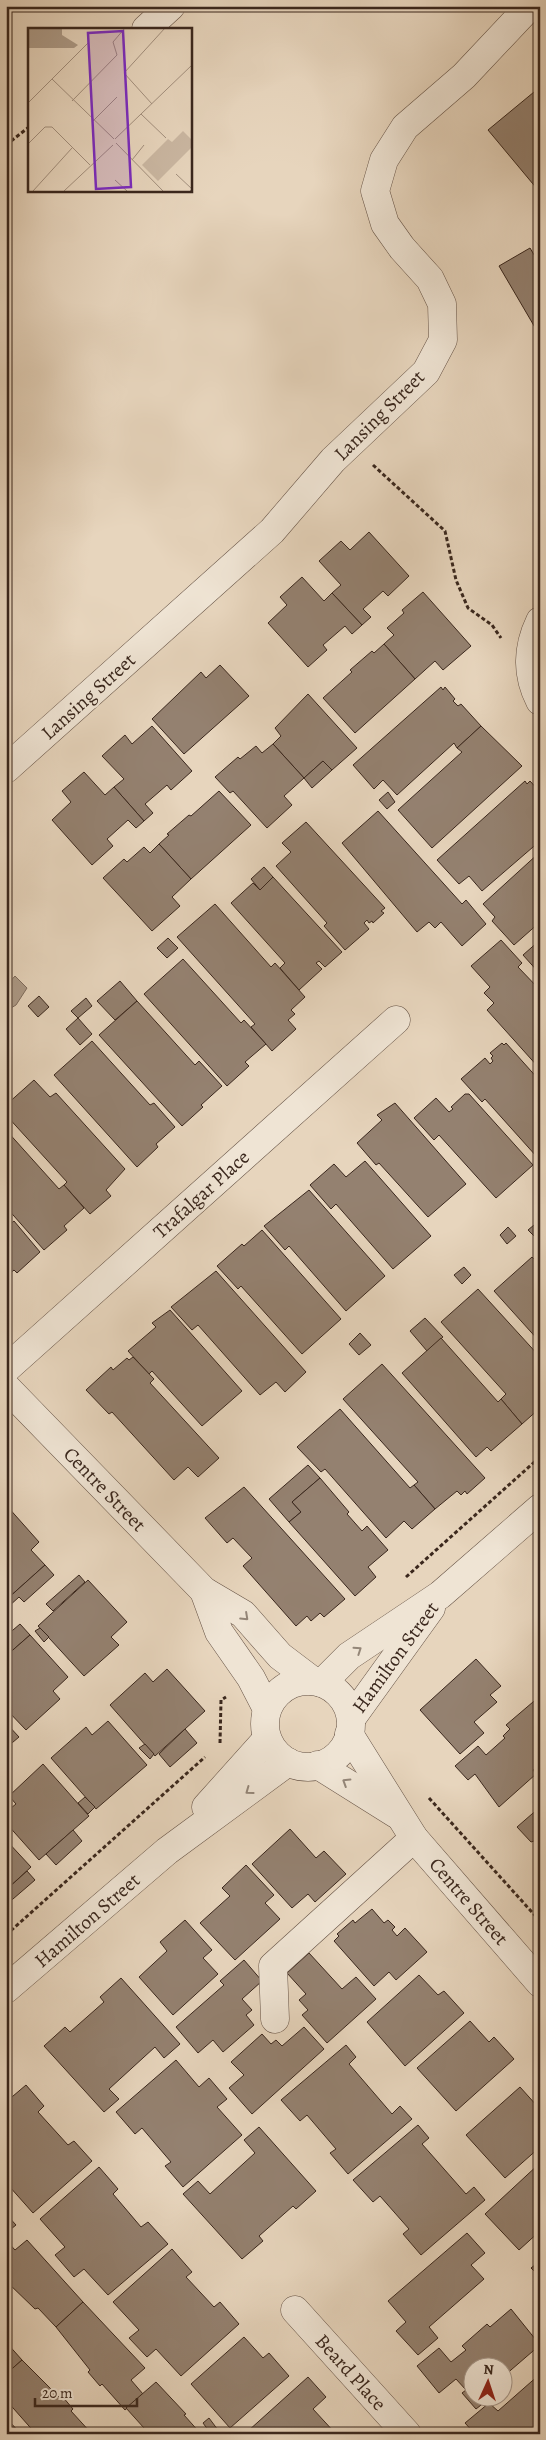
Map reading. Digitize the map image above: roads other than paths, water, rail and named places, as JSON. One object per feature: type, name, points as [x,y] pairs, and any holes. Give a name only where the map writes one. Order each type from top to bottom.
[{"type":"street","points":[[147,28],[171,6]]},
{"type":"street","name":"Lansing Street","points":[[6,769],[272,531],[334,460],[426,372],[443,340],[442,304],[430,279],[402,248],[386,224],[375,191],[384,160],[405,127],[464,76],[530,6]]},
{"type":"street","points":[[540,621],[529,654],[530,673],[540,701]]},
{"type":"street","name":"Trafalgar Place","points":[[6,1369],[396,1020]]},
{"type":"street","name":"Centre Street","points":[[6,1387],[204,1591],[243,1614],[280,1656],[318,1682]]},
{"type":"street","name":"Hamilton Street","points":[[318,1682],[349,1656],[440,1595],[540,1508]]},
{"type":"street","name":"Centre Street","points":[[204,1591],[219,1632],[251,1678],[267,1709]]},
{"type":"street","name":"Hamilton Street","points":[[350,1727],[440,1595]]},
{"type":"street","points":[[298,1682],[318,1682],[333,1689],[342,1697],[350,1727],[338,1754],[318,1765],[297,1765],[288,1762],[272,1748],[267,1739],[265,1719],[267,1709],[274,1697],[285,1687],[298,1682]]},
{"type":"street","name":"Centre Street","points":[[350,1727],[408,1828],[540,1982]]},
{"type":"street","name":"Hamilton Street","points":[[167,1851],[267,1739]]},
{"type":"street","name":"Hamilton Street","points":[[6,1989],[167,1851],[288,1762]]},
{"type":"street","name":"Centre Street","points":[[318,1765],[408,1828]]},
{"type":"street","points":[[276,2019],[273,1966],[408,1828]]},
{"type":"street","name":"Beard Place","points":[[295,2310],[407,2434]]}]
